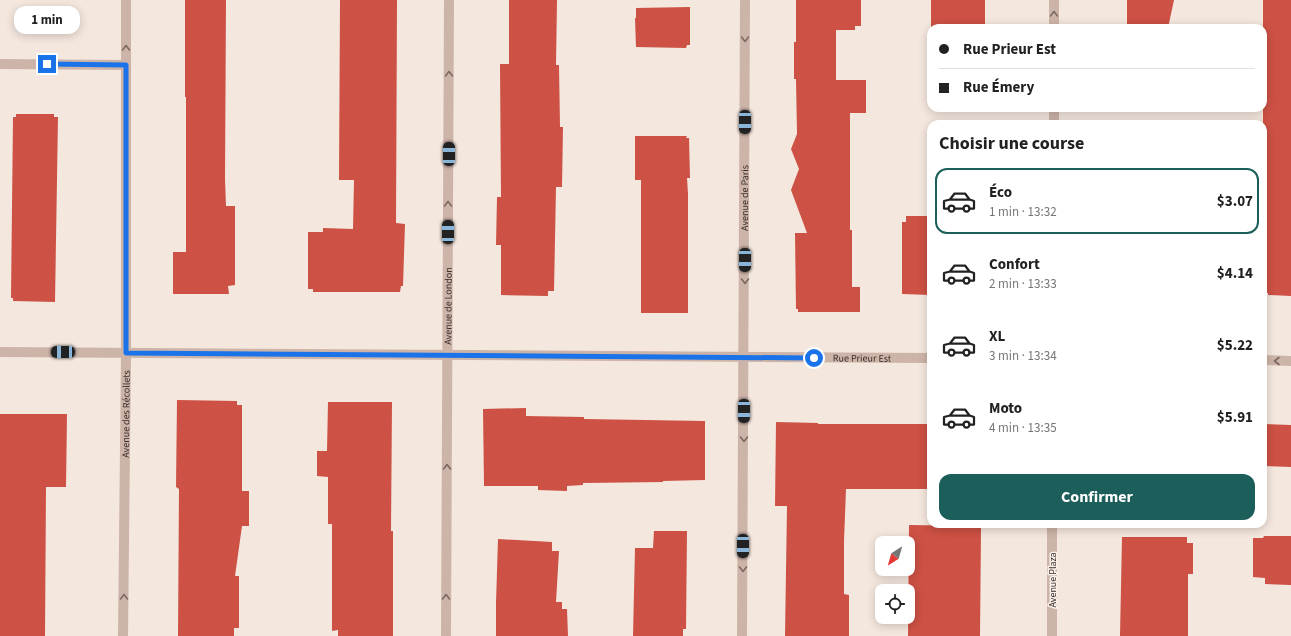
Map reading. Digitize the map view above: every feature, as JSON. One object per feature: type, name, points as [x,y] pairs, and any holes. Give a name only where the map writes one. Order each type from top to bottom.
[{"type":"street","name":"Avenue des Récollets","points":[[124,636],[126,0]]},
{"type":"street","name":"Avenue de London","points":[[446,636],[449,0]]},
{"type":"street","name":"Avenue de Paris","points":[[742,636],[745,0]]},
{"type":"street","points":[[1054,0],[1054,24]]},
{"type":"street","points":[[0,64],[126,65]]},
{"type":"street","name":"Rue Prieur Est","points":[[0,352],[927,358]]},
{"type":"street","points":[[1267,360],[1291,361]]},
{"type":"street","name":"Avenue Plaza","points":[[1052,528],[1052,636]]},
{"type":"building","points":[[185,0],[226,0],[226,206],[235,206],[235,285],[228,286],[229,294],[173,294],[173,252],[186,252]]},
{"type":"building","points":[[340,0],[397,0],[396,223],[405,224],[403,286],[401,286],[400,292],[313,292],[313,289],[308,289],[308,232],[323,232],[323,228],[353,229],[354,180],[339,180]]},
{"type":"building","points":[[509,0],[557,0],[556,65],[559,65],[560,127],[563,127],[562,187],[556,187],[554,291],[548,291],[548,296],[501,295],[501,245],[496,245],[497,197],[501,197],[500,64],[509,64]]},
{"type":"building","points":[[796,0],[861,0],[861,26],[855,26],[855,30],[836,30],[836,80],[866,80],[866,113],[850,113],[850,230],[852,230],[852,287],[860,287],[860,312],[798,312],[798,309],[796,309],[795,233],[807,233],[791,190],[799,169],[791,149],[797,134],[796,79],[794,79]]},
{"type":"building","points":[[931,0],[985,0],[985,24],[931,24]]},
{"type":"building","points":[[1127,0],[1174,0],[1169,24],[1127,24]]},
{"type":"building","points":[[1263,0],[1291,0],[1291,296],[1268,295],[1267,293],[1267,120],[1263,120],[1263,112],[1267,112],[1267,24],[1263,24]]},
{"type":"building","points":[[690,7],[690,45],[687,45],[686,48],[636,47],[636,8]]},
{"type":"building","points":[[16,114],[54,114],[54,117],[58,117],[55,302],[13,301],[13,298],[11,298],[13,117],[16,117]]},
{"type":"building","points":[[635,136],[687,136],[686,138],[689,138],[690,178],[687,178],[688,313],[641,313],[641,180],[635,180]]},
{"type":"building","points":[[906,216],[927,216],[927,295],[902,294],[902,222],[906,222]]},
{"type":"building","points":[[177,400],[237,401],[237,405],[242,405],[242,491],[249,491],[249,526],[242,526],[235,576],[239,576],[239,628],[234,628],[234,636],[178,636],[179,489],[176,487]]},
{"type":"building","points":[[328,402],[392,402],[391,531],[393,531],[393,636],[338,636],[338,630],[332,631],[332,524],[328,524],[328,477],[317,476],[317,451],[327,451]]},
{"type":"building","points":[[526,408],[526,416],[584,417],[584,419],[705,421],[705,480],[583,483],[583,485],[567,486],[567,491],[538,490],[538,486],[484,486],[483,409]]},
{"type":"building","points":[[0,414],[67,414],[66,487],[46,487],[45,636],[0,636]]},
{"type":"building","points":[[776,422],[818,424],[927,424],[927,489],[846,489],[844,594],[849,595],[849,636],[785,636],[787,506],[775,506]]},
{"type":"building","points":[[1267,424],[1291,425],[1291,467],[1267,466]]},
{"type":"building","points":[[909,525],[927,525],[927,528],[981,528],[980,636],[908,636],[908,624],[915,624],[915,584],[908,584],[909,576],[915,576],[915,536],[909,536]]},
{"type":"building","points":[[654,531],[687,531],[686,629],[683,629],[683,636],[633,636],[635,548],[653,548]]},
{"type":"building","points":[[1264,536],[1291,536],[1291,585],[1265,584],[1265,578],[1253,577],[1253,538],[1263,538]]},
{"type":"building","points":[[1122,537],[1187,537],[1187,543],[1193,543],[1193,574],[1188,574],[1188,636],[1120,636]]},
{"type":"building","points":[[498,539],[552,542],[552,551],[559,551],[556,602],[562,602],[562,609],[567,609],[568,636],[496,636]]},
{"type":"route","points":[[47,64],[126,65],[126,353],[814,358]]}]
